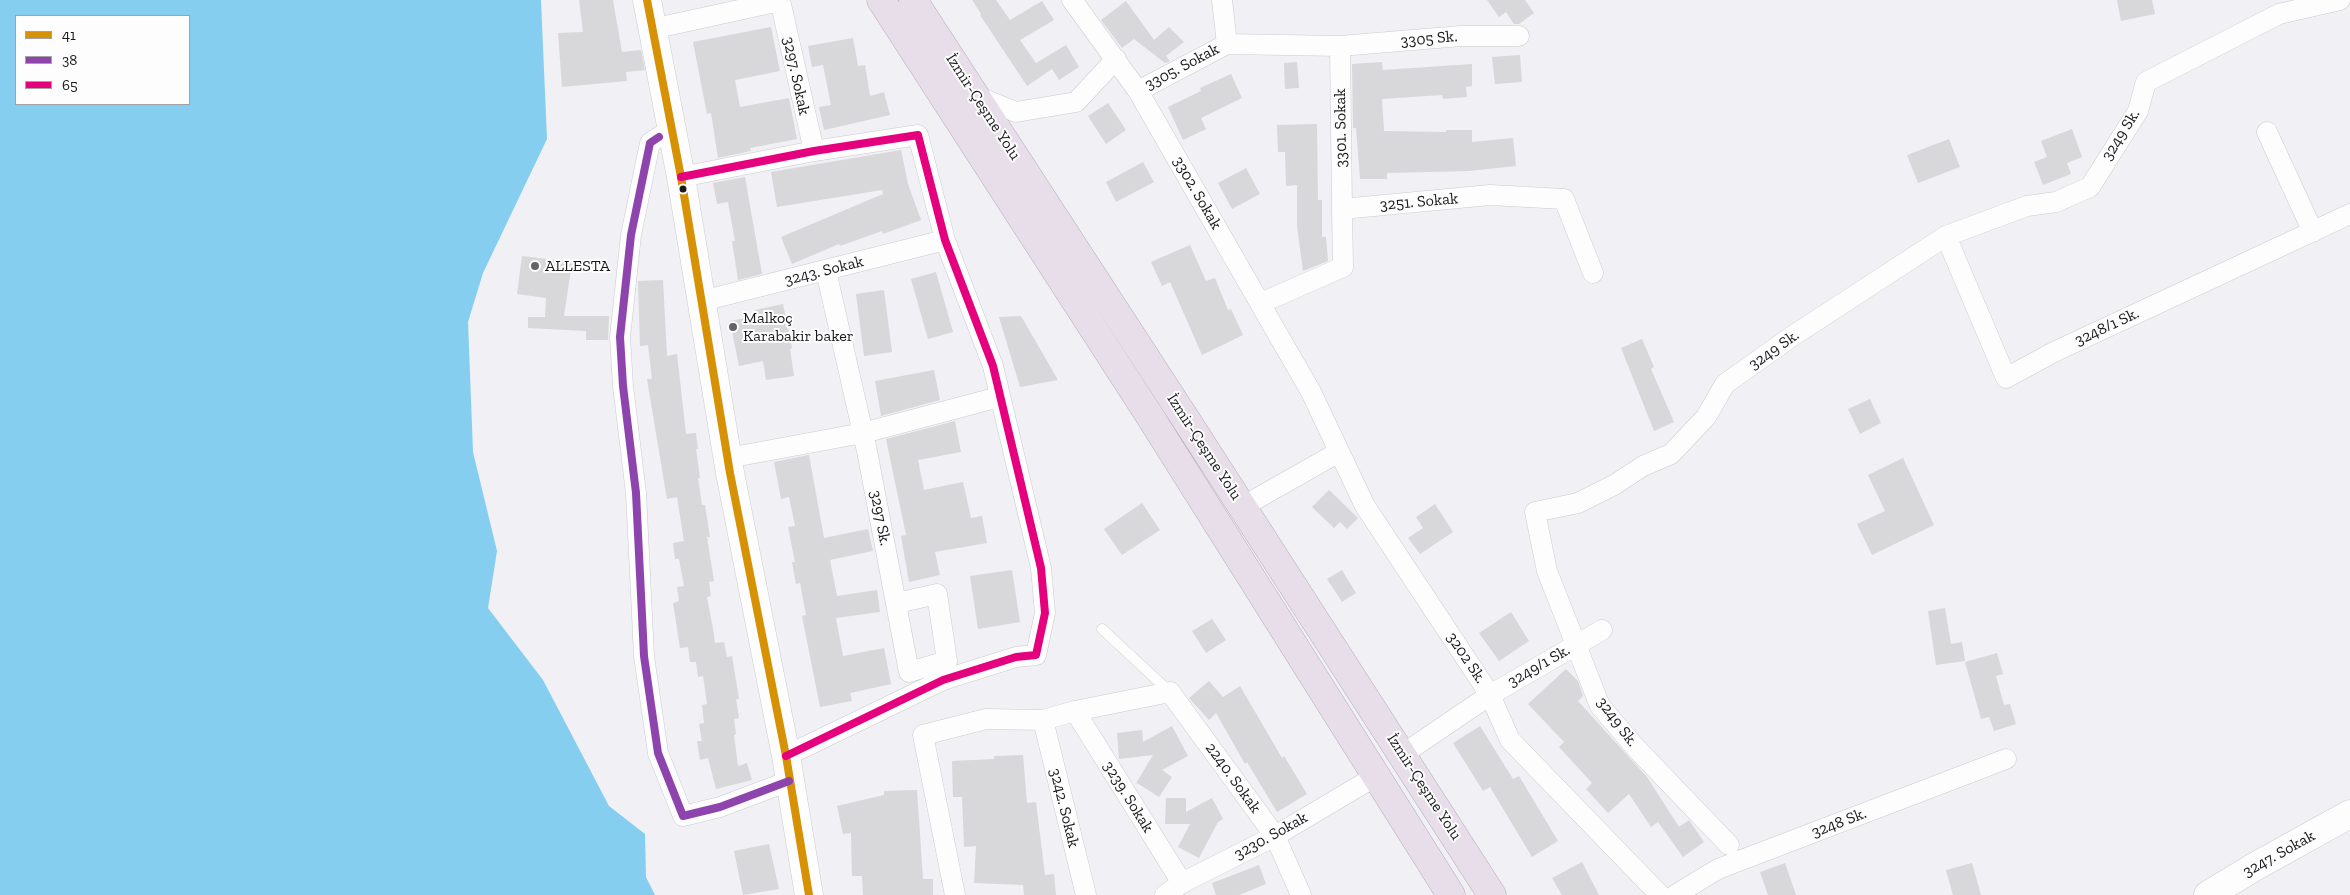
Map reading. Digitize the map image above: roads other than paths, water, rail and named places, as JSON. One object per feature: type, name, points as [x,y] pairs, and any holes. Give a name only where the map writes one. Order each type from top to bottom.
[{"type":"highway","name":"İzmir-Çeşme Yolu","points":[[881,0],[1146,409],[1451,895]]},
{"type":"highway","name":"İzmir-Çeşme Yolu","points":[[913,0],[1403,754],[1492,895]]},
{"type":"street","points":[[647,0],[681,177],[728,458],[787,768],[809,895]]},
{"type":"street","name":"3302. Sokak","points":[[1072,0],[1138,91],[1311,392]]},
{"type":"street","points":[[1222,0],[1227,44]]},
{"type":"street","name":"3249 Sk.","points":[[1729,845],[1636,748],[1600,706],[1547,571],[1535,512],[1578,503],[1643,466],[1671,454],[1706,417],[1725,384],[1791,337],[1946,236],[2027,206],[2056,202],[2090,187],[2138,111],[2146,82],[2279,14],[2340,0]]},
{"type":"street","points":[[652,29],[780,1]]},
{"type":"street","name":"3297. Sokak","points":[[780,1],[814,151]]},
{"type":"street","name":"3305 Sk.","points":[[1227,44],[1340,46],[1461,36],[1519,36]]},
{"type":"street","name":"3305. Sokak","points":[[1138,91],[1227,44]]},
{"type":"street","name":"3301. Sokak","points":[[1340,46],[1342,209]]},
{"type":"street","points":[[976,96],[1016,112],[1076,102],[1116,59]]},
{"type":"street","points":[[671,129],[650,143],[630,235],[620,337],[622,386],[636,493],[646,666],[658,753],[683,816],[720,807],[943,680],[1016,657],[1036,655],[1045,613],[1041,568],[993,366],[945,240],[918,136],[814,151],[681,177]]},
{"type":"street","points":[[2267,132],[2313,232]]},
{"type":"street","name":"3251. Sokak","points":[[1342,209],[1490,195],[1564,199],[1593,273]]},
{"type":"street","points":[[1261,302],[1343,267],[1342,209]]},
{"type":"street","name":"3248/1 Sk.","points":[[1946,236],[2006,378],[2054,352],[2350,214]]},
{"type":"street","name":"3243. Sokak","points":[[702,301],[945,240]]},
{"type":"street","name":"3297 Sk.","points":[[826,271],[863,433],[896,604]]},
{"type":"street","name":"3202 Sk.","points":[[1311,392],[1364,506],[1490,695],[1510,740],[1660,895]]},
{"type":"street","points":[[728,458],[863,433],[999,397]]},
{"type":"street","points":[[1242,507],[1339,452]]},
{"type":"street","name":"3249/1 Sk.","points":[[1403,754],[1490,695],[1602,630]]},
{"type":"street","points":[[956,895],[923,735],[986,719],[1044,720],[1075,711],[1170,692]]},
{"type":"street","name":"2240. Sokak","points":[[1170,692],[1275,836],[1301,895]]},
{"type":"street","name":"3239. Sokak","points":[[1075,711],[1182,883]]},
{"type":"street","name":"3242. Sokak","points":[[1044,720],[1086,895]]},
{"type":"street","name":"3248 Sk.","points":[[1675,895],[1718,869],[2006,759]]},
{"type":"street","name":"3230. Sokak","points":[[1165,895],[1182,883],[1275,836],[1376,776]]},
{"type":"street","name":"3247. Sokak","points":[[2208,895],[2350,814]]},
{"type":"lane","points":[[1102,629],[1170,692]]},
{"type":"water","points":[[0,0],[541,0],[547,139],[483,273],[468,322],[473,452],[497,551],[488,608],[543,680],[609,806],[645,834],[646,877],[655,895],[0,895]]},
{"type":"place","name":"ALLESTA","points":[[535,266]]},
{"type":"place","name":"Malkoç Karabakir baker","points":[[733,327]]}]
